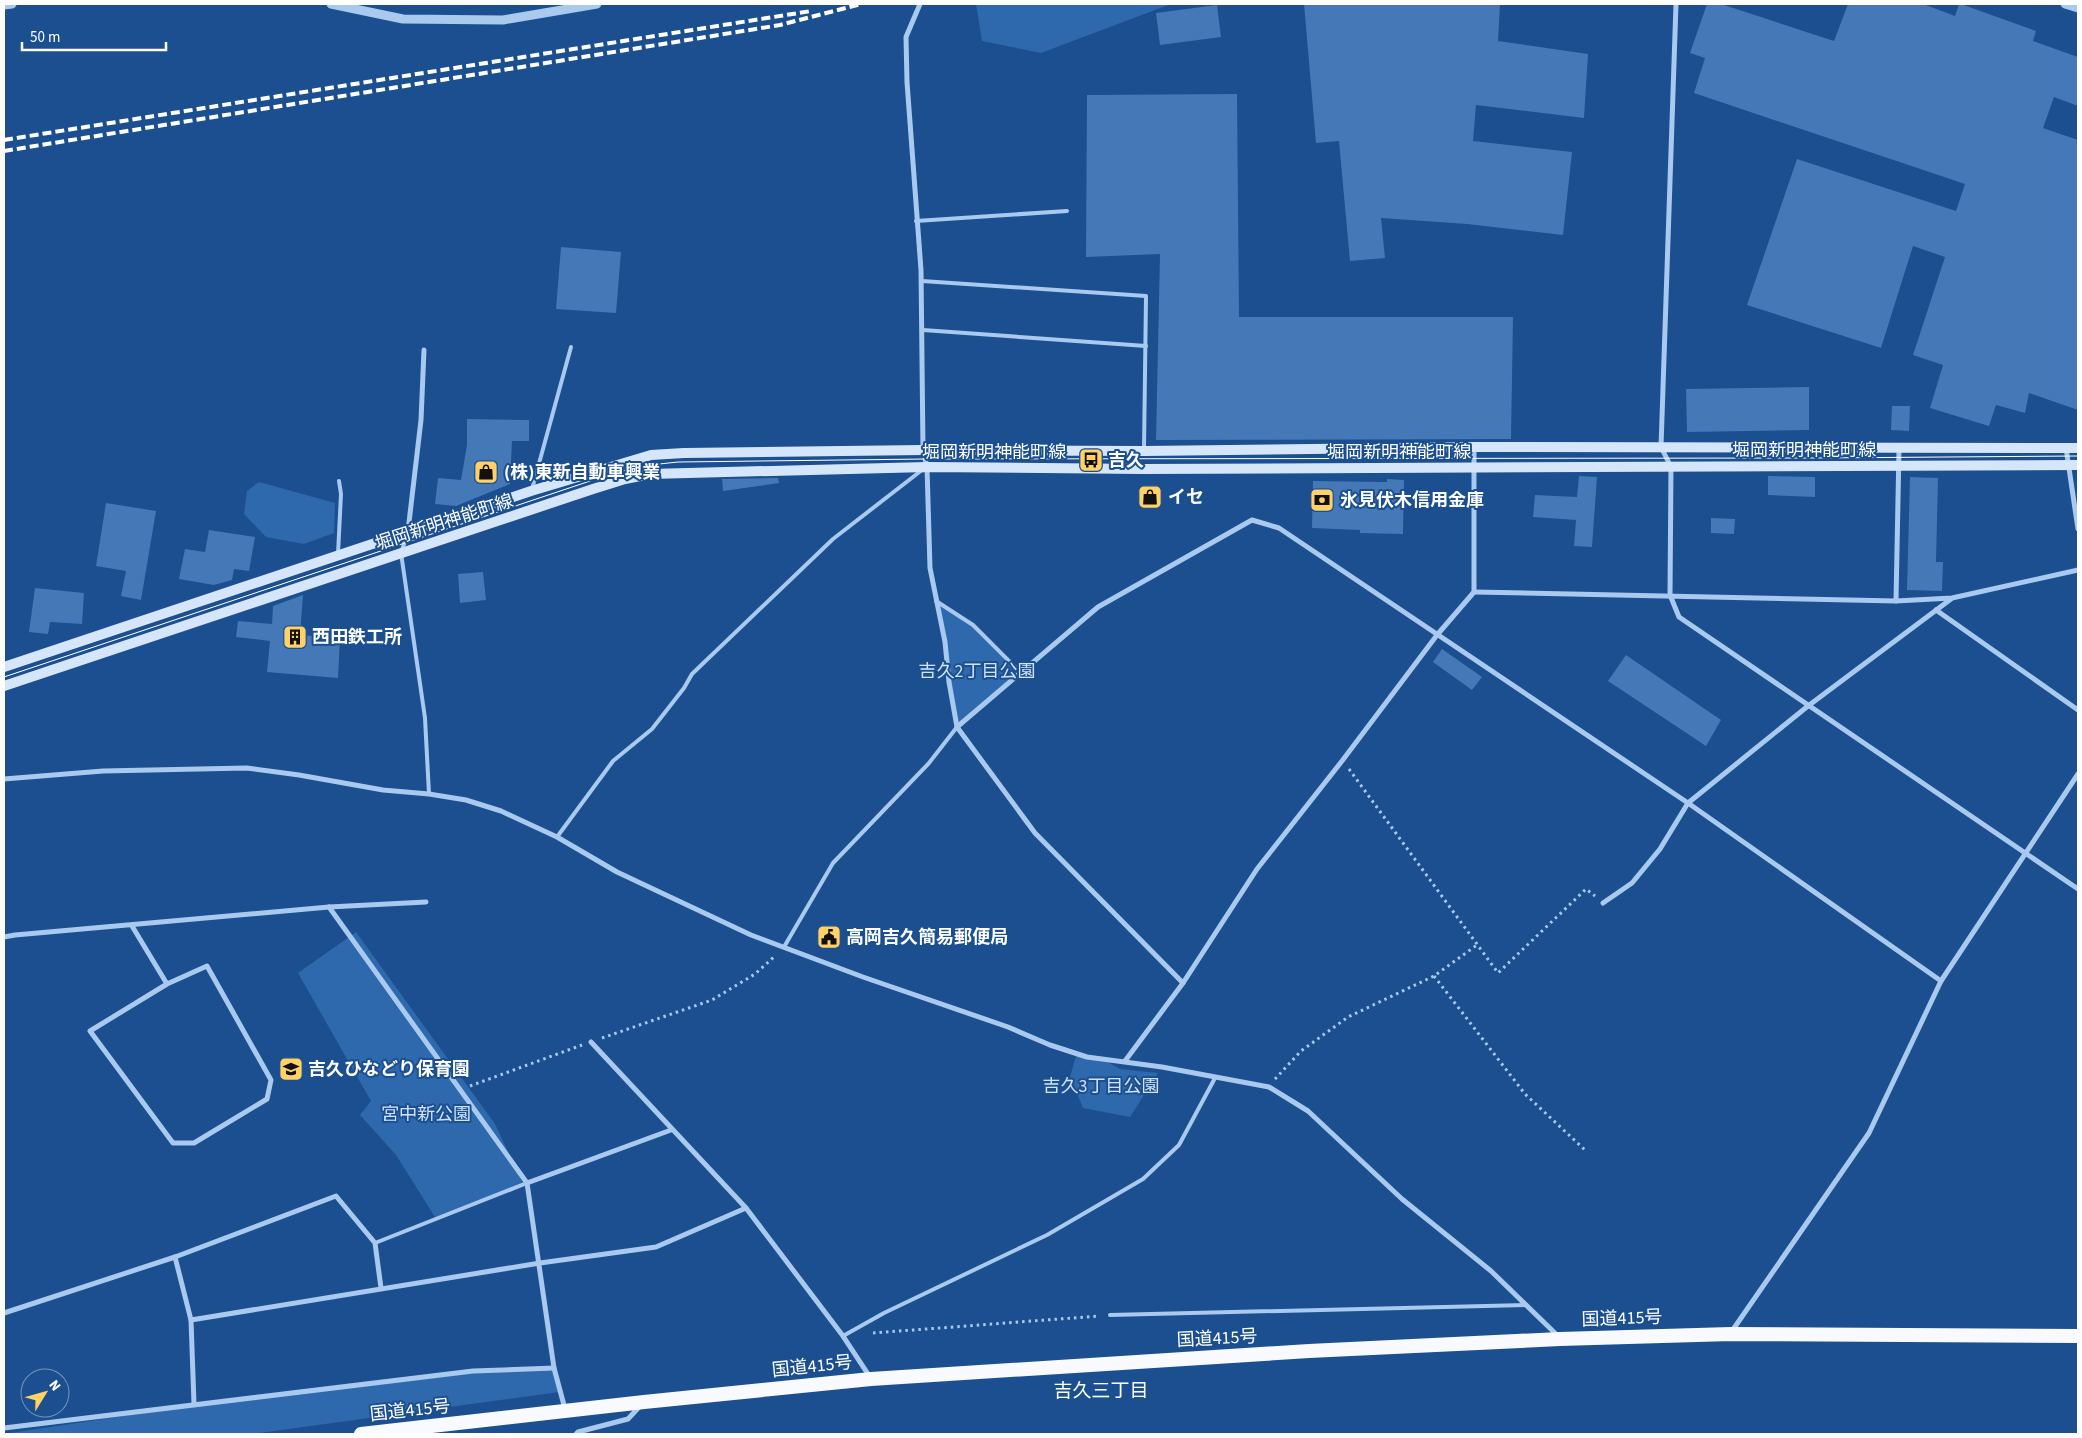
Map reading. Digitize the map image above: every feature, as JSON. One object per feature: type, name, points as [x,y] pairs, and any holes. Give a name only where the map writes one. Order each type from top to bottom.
[{"type":"highway","name":"国道415号","points":[[361,1434],[871,1379],[1299,1352],[1560,1339],[1731,1334],[2078,1336]]},
{"type":"main road","name":"堀岡新明神能町線","points":[[4,667],[408,531],[651,455],[924,450],[1144,451],[1474,447],[2078,448]]},
{"type":"main road","name":"堀岡新明神能町線","points":[[4,686],[593,489],[625,479],[650,474],[927,467],[1142,469],[2073,465]]},
{"type":"street","points":[[4,5],[12,4]]},
{"type":"street","points":[[331,4],[403,19],[485,20],[503,20],[598,4]]},
{"type":"street","points":[[920,4],[906,37],[916,221],[922,281],[924,450],[927,467],[930,568],[945,642],[949,682],[957,727],[1035,833],[1183,984]]},
{"type":"street","points":[[1676,4],[1661,447],[1671,467],[1670,595],[1679,617],[2078,889]]},
{"type":"street","points":[[2065,4],[2078,8]]},
{"type":"street","points":[[408,531],[421,420],[424,350]]},
{"type":"street","points":[[1125,1061],[1183,984],[1257,868],[1342,761],[1437,635],[1474,592],[1474,447]]},
{"type":"street","points":[[1896,601],[1899,448]]},
{"type":"street","points":[[2066,448],[2073,465],[2078,529]]},
{"type":"street","points":[[957,727],[1098,607],[1252,520],[1279,528],[1688,803],[1941,981]]},
{"type":"street","points":[[1474,592],[1896,601],[1952,598],[2078,570]]},
{"type":"street","points":[[1603,904],[1632,883],[1660,849],[1688,803],[1808,706],[1952,598]]},
{"type":"street","points":[[1936,610],[2078,710]]},
{"type":"street","points":[[4,779],[104,771],[247,768],[299,774],[383,790],[429,794],[466,800],[501,811],[558,837],[617,872],[751,935],[863,977],[1008,1027],[1050,1045],[1087,1057],[1125,1061],[1269,1087],[1308,1111],[1402,1199],[1491,1271],[1560,1339]]},
{"type":"street","points":[[1731,1334],[1869,1133],[1941,981],[2078,774]]},
{"type":"street","points":[[4,938],[15,934],[132,926],[329,907],[426,902]]},
{"type":"street","points":[[329,907],[527,1183],[554,1368],[565,1412]]},
{"type":"street","points":[[132,926],[167,984]]},
{"type":"street","points":[[207,966],[271,1080],[266,1099],[194,1143],[172,1142],[90,1031],[167,984],[207,966]]},
{"type":"street","points":[[591,1042],[671,1130],[746,1208],[842,1336],[871,1379]]},
{"type":"street","points":[[527,1183],[671,1130]]},
{"type":"street","points":[[4,1313],[175,1257],[336,1196],[375,1244],[382,1288]]},
{"type":"street","points":[[191,1320],[540,1263],[656,1247],[746,1208]]},
{"type":"street","points":[[175,1257],[191,1320],[194,1404]]},
{"type":"street","points":[[4,1428],[473,1371],[554,1368]]},
{"type":"street","points":[[576,1434],[628,1419],[644,1402]]},
{"type":"lane","points":[[916,221],[1068,211]]},
{"type":"lane","points":[[922,281],[1146,296],[1144,451]]},
{"type":"lane","points":[[923,330],[1146,346]]},
{"type":"lane","points":[[531,491],[571,347]]},
{"type":"lane","points":[[558,837],[613,761],[652,729],[684,688],[692,674],[833,539],[927,467]]},
{"type":"lane","points":[[338,554],[341,494],[339,482]]},
{"type":"lane","points":[[408,531],[400,553],[425,718],[429,794]]},
{"type":"lane","points":[[936,601],[973,625],[1020,672]]},
{"type":"lane","points":[[784,947],[833,863],[928,763],[957,727]]},
{"type":"lane","points":[[842,1336],[884,1313],[1047,1235],[1143,1180],[1179,1144],[1215,1078]]},
{"type":"lane","points":[[375,1244],[527,1183]]},
{"type":"lane","points":[[1110,1315],[1526,1305]]},
{"type":"path","points":[[1342,761],[1498,974],[1586,889],[1603,904]]},
{"type":"path","points":[[1269,1087],[1301,1051],[1348,1017],[1434,976],[1477,945]]},
{"type":"path","points":[[461,1089],[712,1000],[755,974],[784,947]]},
{"type":"path","points":[[1434,976],[1526,1094],[1585,1150]]},
{"type":"path","points":[[872,1333],[1110,1315]]},
{"type":"green space","points":[[976,4],[1171,4],[1041,53],[982,41]]},
{"type":"green space","points":[[259,482],[335,503],[334,533],[304,544],[266,537],[244,514],[247,491]]},
{"type":"green space","name":"吉久2丁目公園","points":[[936,601],[973,625],[1020,672],[957,727]]},
{"type":"green space","name":"宮中新公園","points":[[356,932],[495,1124],[524,1186],[435,1217],[396,1155],[360,1115],[371,1101],[298,973]]},
{"type":"green space","name":"吉久3丁目公園","points":[[1076,1056],[1108,1062],[1120,1069],[1158,1073],[1130,1117],[1083,1108],[1070,1077]]},
{"type":"green space","points":[[554,1368],[560,1392],[252,1434],[4,1434],[191,1406],[454,1374]]},
{"type":"building","points":[[1304,4],[1500,4],[1498,41],[1588,54],[1584,118],[1476,105],[1473,141],[1572,152],[1563,235],[1467,224],[1381,218],[1385,258],[1350,261],[1339,141],[1316,143]]},
{"type":"building","points":[[1707,4],[1721,4],[1834,41],[1848,4],[1923,4],[1955,16],[1959,4],[1961,4],[2036,31],[2033,41],[2078,57],[2078,106],[2054,97],[2043,128],[2078,140],[2078,410],[2029,393],[2025,413],[1996,405],[1989,426],[1930,408],[1943,365],[1913,355],[1945,257],[1913,246],[1881,348],[1747,305],[1797,159],[1956,211],[1965,184],[1694,93],[1705,58],[1690,53]]},
{"type":"building","points":[[1217,5],[1221,37],[1160,45],[1156,13]]},
{"type":"building","points":[[1237,94],[1239,317],[1513,317],[1511,439],[1156,440],[1160,254],[1086,257],[1087,95]]},
{"type":"building","points":[[561,247],[621,252],[616,313],[556,309]]},
{"type":"building","points":[[1809,387],[1809,430],[1687,432],[1686,389]]},
{"type":"building","points":[[1892,406],[1910,406],[1909,431],[1891,430]]},
{"type":"building","points":[[467,419],[529,420],[529,441],[512,441],[510,484],[456,506],[435,504],[438,478],[461,480],[467,445]]},
{"type":"building","points":[[1579,476],[1597,477],[1592,547],[1574,546],[1576,520],[1533,517],[1535,495],[1577,497]]},
{"type":"building","points":[[1768,476],[1815,477],[1815,497],[1768,495]]},
{"type":"building","points":[[1910,477],[1938,478],[1936,562],[1943,562],[1942,591],[1907,590]]},
{"type":"building","points":[[778,478],[779,483],[723,491],[722,479]]},
{"type":"building","points":[[1387,479],[1404,480],[1403,534],[1360,533],[1360,530],[1312,528],[1313,481],[1387,482]]},
{"type":"building","points":[[106,503],[156,511],[141,600],[121,596],[126,571],[96,566]]},
{"type":"building","points":[[1711,518],[1735,519],[1734,534],[1711,533]]},
{"type":"building","points":[[209,530],[255,537],[249,571],[234,569],[232,580],[214,585],[179,579],[185,549],[205,552]]},
{"type":"building","points":[[483,572],[486,600],[460,603],[458,574]]},
{"type":"building","points":[[35,588],[84,593],[82,624],[50,622],[48,634],[29,632]]},
{"type":"building","name":"西田鉄工所","points":[[303,595],[300,635],[340,638],[338,678],[267,672],[270,641],[236,637],[238,621],[272,624],[273,606]]},
{"type":"building","points":[[1442,649],[1482,677],[1472,690],[1433,662]]},
{"type":"building","points":[[1626,655],[1721,720],[1706,746],[1608,681]]},
{"type":"tram line","points":[[4,677],[617,472],[650,465],[678,462],[925,459],[2078,456]]},
{"type":"railway","points":[[4,151],[780,25],[861,4]]},
{"type":"railway","points":[[4,140],[811,11]]},
{"type":"place","name":"吉久","points":[[1091,460]]},
{"type":"place","name":"(株)東新自動車興業","points":[[486,472]]},
{"type":"place","name":"イセ","points":[[1150,497]]},
{"type":"place","name":"氷見伏木信用金庫","points":[[1322,500]]},
{"type":"place","name":"西田鉄工所","points":[[295,637]]},
{"type":"place","name":"高岡吉久簡易郵便局","points":[[829,937]]},
{"type":"place","name":"吉久ひなどり保育園","points":[[291,1069]]},
{"type":"district","name":"吉久三丁目","points":[[1101,1390]]}]
